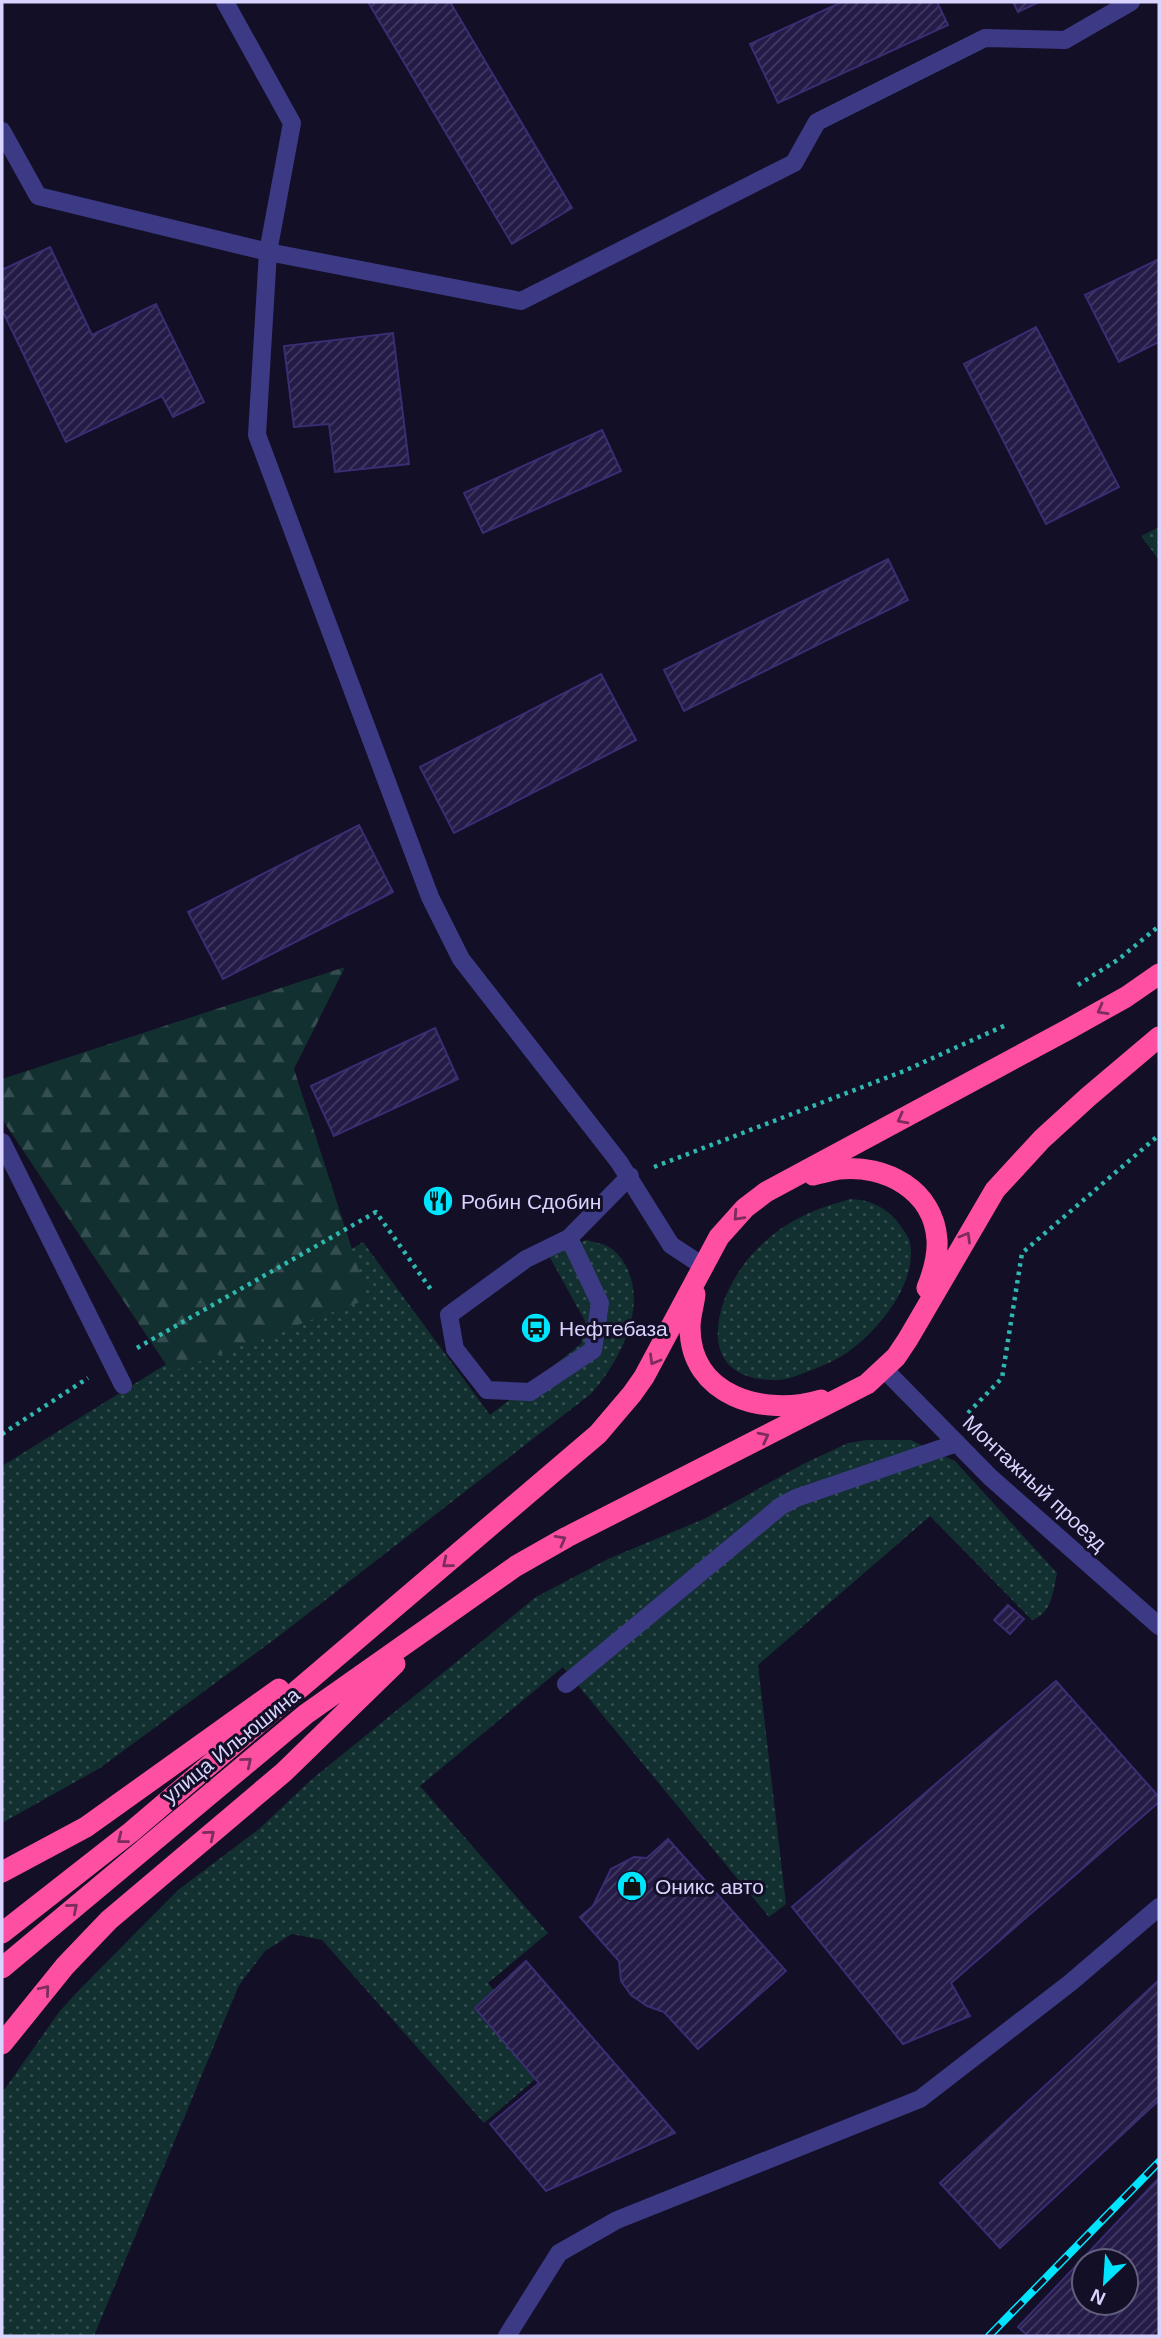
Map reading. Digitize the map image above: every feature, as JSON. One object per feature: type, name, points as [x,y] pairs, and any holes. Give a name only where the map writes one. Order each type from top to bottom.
[{"type":"highway","points":[[1159,974],[1126,997],[766,1192],[745,1208],[719,1237],[700,1272],[690,1327],[694,1353],[701,1368],[720,1388],[743,1401],[780,1406],[807,1405],[854,1391],[867,1384],[896,1357],[908,1339],[995,1190],[1042,1139],[1159,1037]]},
{"type":"highway","points":[[788,1181],[840,1169],[864,1170],[887,1174],[903,1182],[921,1197],[934,1224],[936,1258],[908,1339]]},
{"type":"highway","name":"улица Ильюшина","points":[[2,1933],[131,1832],[598,1434],[644,1377],[700,1272]]},
{"type":"highway","name":"улица Ильюшина","points":[[2,1968],[306,1714],[503,1576],[567,1537],[854,1391]]},
{"type":"highway","points":[[2,1872],[86,1828],[416,1588]]},
{"type":"highway","points":[[2,2044],[65,1966],[109,1920],[284,1772],[440,1619]]},
{"type":"street","points":[[225,2],[292,123],[268,253],[257,435],[430,897],[461,959],[629,1176],[671,1245],[700,1272]]},
{"type":"street","points":[[2,131],[38,196],[268,253],[521,301],[794,163],[817,122],[985,38],[1065,40],[1131,2]]},
{"type":"street","points":[[2,1142],[122,1385]]},
{"type":"street","points":[[569,1238],[600,1303],[593,1350],[530,1392],[487,1390],[456,1349],[449,1315],[526,1259],[569,1238],[629,1176]]},
{"type":"street","name":"Монтажный проезд","points":[[884,1369],[990,1477],[1159,1626]]},
{"type":"street","points":[[566,1684],[781,1506],[953,1438]]},
{"type":"street","points":[[507,2336],[559,2253],[617,2220],[920,2099],[1070,1983],[1159,1907]]},
{"type":"path","points":[[1076,987],[1119,959],[1159,926]]},
{"type":"path","points":[[629,1176],[904,1071],[1018,1019]]},
{"type":"path","points":[[953,1438],[1002,1378],[1022,1253],[1159,1135]]},
{"type":"path","points":[[2,1434],[110,1363],[376,1212],[449,1315]]},
{"type":"green space","points":[[1159,527],[1159,560],[1141,536]]},
{"type":"green space","points":[[345,967],[294,1069],[368,1299],[171,1372],[2,1119],[2,1079]]},
{"type":"green space","points":[[851,1199],[872,1203],[884,1210],[895,1219],[909,1241],[911,1259],[907,1275],[901,1292],[891,1307],[855,1347],[842,1356],[795,1377],[778,1380],[749,1377],[730,1366],[720,1350],[718,1330],[721,1309],[743,1266],[758,1248],[790,1223]]},
{"type":"green space","points":[[586,1240],[607,1246],[622,1260],[633,1286],[634,1302],[632,1319],[620,1351],[592,1393],[279,1636],[100,1768],[2,1823],[2,1466],[363,1242],[490,1415],[581,1344],[585,1321],[549,1256]]},
{"type":"green space","points":[[911,1440],[955,1461],[1057,1573],[1048,1607],[1044,1613],[1032,1620],[930,1516],[758,1665],[786,1904],[769,1917],[563,1667],[420,1786],[548,1933],[488,1983],[554,2063],[484,2123],[322,1940],[292,1934],[265,1951],[239,1985],[94,2336],[2,2336],[2,2093],[59,2012],[78,1991],[178,1890],[259,1829],[311,1780],[536,1597],[608,1559],[704,1519],[803,1464],[848,1443]]},
{"type":"building","points":[[368,2],[450,2],[572,208],[512,244]]},
{"type":"building","points":[[842,2],[937,2],[948,25],[778,103],[750,44]]},
{"type":"building","points":[[1013,2],[1039,2],[1018,12]]},
{"type":"building","points":[[50,247],[92,335],[156,304],[204,402],[173,417],[162,396],[66,442],[2,310],[2,270]]},
{"type":"building","points":[[1159,259],[1159,342],[1119,362],[1085,295]]},
{"type":"building","points":[[1036,327],[1119,487],[1046,524],[964,364]]},
{"type":"building","points":[[393,333],[409,464],[335,472],[329,424],[294,427],[284,346]]},
{"type":"building","points":[[602,430],[621,471],[483,533],[464,493]]},
{"type":"building","points":[[888,559],[908,600],[684,711],[664,670]]},
{"type":"building","points":[[601,674],[636,740],[454,833],[420,767]]},
{"type":"building","points":[[359,825],[393,892],[223,979],[188,912]]},
{"type":"building","points":[[435,1028],[458,1079],[334,1136],[311,1086]]},
{"type":"building","points":[[1008,1605],[1024,1619],[1010,1634],[994,1620]]},
{"type":"building","points":[[1056,1681],[1159,1797],[1159,1802],[951,1983],[970,2016],[903,2044],[792,1907]]},
{"type":"building","points":[[668,1839],[786,1971],[698,2049],[664,2012],[647,2006],[631,1995],[621,1981],[619,1961],[580,1917],[593,1906],[611,1869],[634,1857],[647,1858]]},
{"type":"building","points":[[526,1961],[675,2133],[546,2191],[490,2124],[539,2083],[475,2008]]},
{"type":"building","points":[[1159,1980],[1159,2100],[1000,2248],[940,2183]]},
{"type":"building","points":[[1159,2178],[1159,2336],[1028,2336],[1018,2327],[1070,2272],[1070,2317],[1140,2317],[1140,2247],[1094,2247]]},
{"type":"railway","points":[[989,2336],[1159,2162]]},
{"type":"place","name":"Робин Сдобин","points":[[438,1201]]},
{"type":"place","name":"Нефтебаза","points":[[536,1328]]},
{"type":"place","name":"Оникс авто","points":[[632,1886]]}]
